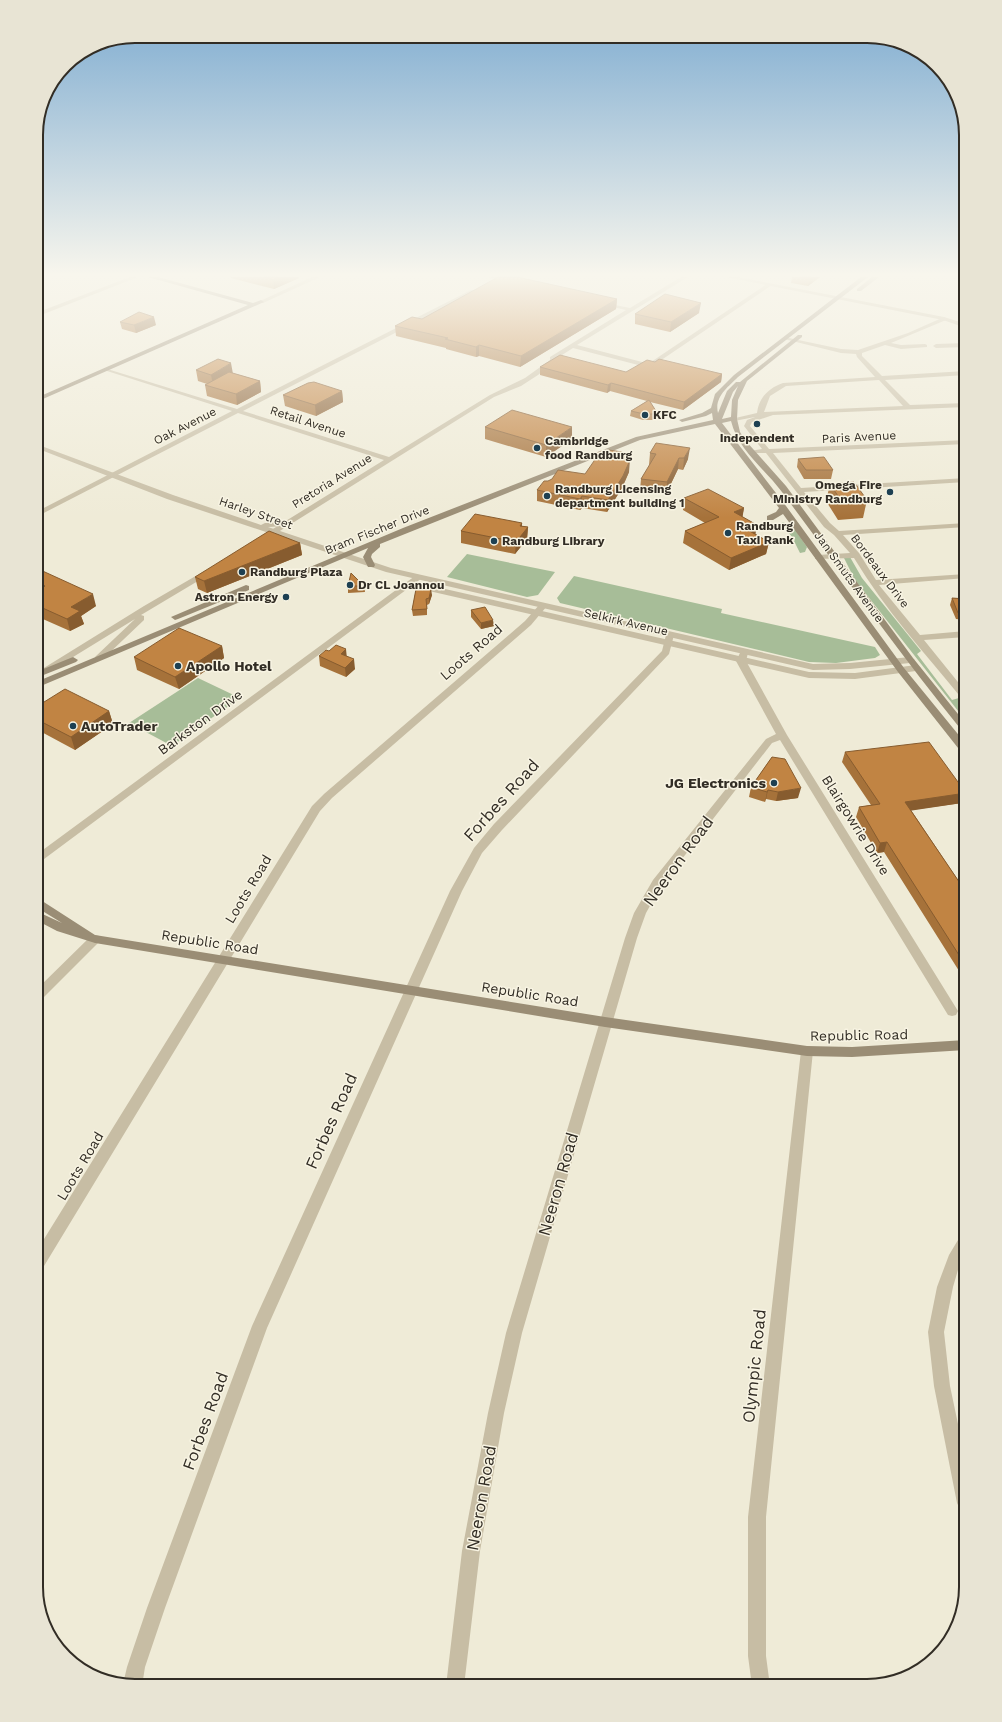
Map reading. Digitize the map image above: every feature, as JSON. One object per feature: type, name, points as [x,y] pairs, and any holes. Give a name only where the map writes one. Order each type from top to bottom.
[{"type":"main road","points":[[43,397],[133,357]]},
{"type":"main road","points":[[717,415],[718,394],[741,372],[760,357]]},
{"type":"main road","points":[[717,415],[730,390],[773,357]]},
{"type":"main road","points":[[734,417],[735,400],[744,380]]},
{"type":"main road","name":"Bram Fischer Drive","points":[[43,682],[450,504],[653,427],[717,415],[734,417]]},
{"type":"main road","name":"Bram Fischer Drive","points":[[334,556],[344,556],[638,438],[689,426],[717,415]]},
{"type":"main road","name":"Jan Smuts Avenue","points":[[717,415],[725,434],[783,508],[901,670],[959,742]]},
{"type":"main road","name":"Jan Smuts Avenue","points":[[734,417],[737,432],[832,553],[916,668],[959,721]]},
{"type":"main road","points":[[689,426],[709,429],[725,434]]},
{"type":"main road","points":[[770,518],[779,514],[783,508]]},
{"type":"main road","points":[[371,565],[367,557],[368,553],[386,539]]},
{"type":"main road","name":"Bram Fischer Drive","points":[[43,672],[324,557]]},
{"type":"main road","name":"Republic Road","points":[[43,906],[94,939]]},
{"type":"main road","name":"Republic Road","points":[[43,919],[61,928],[94,939],[605,1022],[807,1051],[852,1052],[959,1046]]},
{"type":"street","name":"Oak Avenue","points":[[43,511],[343,357]]},
{"type":"street","name":"Pretoria Avenue","points":[[257,542],[494,395],[500,394],[530,376],[556,357]]},
{"type":"street","points":[[617,357],[642,364],[655,363],[663,357]]},
{"type":"street","points":[[860,357],[882,377],[909,408]]},
{"type":"street","name":"Retail Avenue","points":[[106,369],[389,459]]},
{"type":"street","points":[[760,414],[760,407],[770,391],[785,384],[959,373]]},
{"type":"street","points":[[734,417],[760,414],[959,405]]},
{"type":"street","name":"Bordeaux Drive","points":[[772,414],[754,418],[749,421],[747,426],[827,525],[837,533],[853,552],[873,583],[959,690]]},
{"type":"street","name":"Paris Avenue","points":[[752,452],[959,442]]},
{"type":"street","name":"Harley Street","points":[[43,449],[170,497],[254,524],[270,533],[324,557],[334,556]]},
{"type":"street","points":[[800,490],[959,480]]},
{"type":"street","name":"Harley Street","points":[[170,497],[185,504],[334,556]]},
{"type":"street","points":[[254,524],[286,524]]},
{"type":"street","points":[[837,533],[959,525]]},
{"type":"street","points":[[816,554],[853,552]]},
{"type":"street","name":"Selkirk Avenue","points":[[334,556],[415,581],[669,639],[820,676],[855,676],[916,668]]},
{"type":"street","name":"Selkirk Avenue","points":[[344,556],[415,581]]},
{"type":"street","points":[[43,672],[215,568]]},
{"type":"street","points":[[873,583],[959,577]]},
{"type":"street","name":"Barkston Drive","points":[[43,855],[415,581]]},
{"type":"street","points":[[100,657],[134,623],[184,587]]},
{"type":"street","name":"Loots Road","points":[[43,1255],[300,831],[322,802],[540,610]]},
{"type":"street","points":[[916,638],[959,635]]},
{"type":"street","name":"Forbes Road","points":[[133,1679],[158,1600],[260,1326],[410,990],[456,891],[478,851],[498,827],[666,652],[669,639]]},
{"type":"street","name":"Selkirk Avenue","points":[[742,657],[813,667],[850,666],[910,660]]},
{"type":"street","name":"Blairgowrie Drive","points":[[742,657],[782,735],[952,1012]]},
{"type":"street","name":"Neeron Road","points":[[456,1679],[471,1551],[496,1414],[514,1333],[631,938],[648,897],[769,741],[782,735]]},
{"type":"street","points":[[43,991],[94,939]]},
{"type":"street","name":"Olympic Road","points":[[760,1679],[757,1656],[757,1517],[807,1051]]},
{"type":"street","points":[[959,1252],[954,1260],[945,1287],[936,1332],[942,1386],[959,1469]]},
{"type":"green space","points":[[783,522],[793,527],[807,547],[805,552],[800,553],[794,541],[795,540],[780,524]]},
{"type":"green space","points":[[467,554],[555,572],[538,595],[527,597],[447,577]]},
{"type":"green space","points":[[850,557],[862,578],[921,651],[917,654],[952,700],[959,698],[959,712],[855,580],[844,558]]},
{"type":"green space","points":[[574,576],[722,609],[721,613],[875,647],[880,655],[875,658],[836,663],[809,662],[560,603],[557,598]]},
{"type":"green space","points":[[198,678],[240,698],[172,746],[129,723]]},
{"type":"building","points":[[556,357],[569,357],[626,372],[647,360],[655,362],[659,359],[722,374],[684,402],[611,383],[608,385],[540,367]]},
{"type":"building","points":[[218,359],[231,363],[211,375],[196,370]]},
{"type":"building","points":[[229,372],[260,381],[236,394],[205,385]]},
{"type":"building","points":[[314,382],[342,391],[315,405],[283,395],[308,383]]},
{"type":"building","points":[[649,400],[656,411],[652,414],[631,411]]},
{"type":"building","points":[[512,410],[572,427],[546,445],[485,427]]},
{"type":"building","points":[[656,443],[690,448],[684,458],[679,458],[667,482],[641,479],[656,454],[650,453]]},
{"type":"building","points":[[609,450],[622,452],[630,460],[623,476],[608,500],[582,496],[580,499],[537,490],[544,481],[552,479],[558,470],[585,474],[594,461],[596,453]]},
{"type":"building","points":[[824,457],[833,470],[806,470],[798,459]]},
{"type":"building","points":[[854,482],[867,500],[842,502],[830,484]]},
{"type":"building","points":[[708,489],[744,508],[734,512],[757,525],[746,529],[769,542],[731,558],[685,531],[719,517],[684,498]]},
{"type":"building","points":[[475,514],[522,523],[520,526],[528,527],[516,542],[461,531]]},
{"type":"building","points":[[269,531],[300,543],[204,581],[195,577]]},
{"type":"building","points":[[43,571],[93,594],[71,607],[80,611],[67,619],[43,608],[43,587],[45,586],[43,585]]},
{"type":"building","points":[[351,573],[364,586],[348,586]]},
{"type":"building","points":[[416,589],[431,589],[429,598],[426,599],[427,609],[412,610]]},
{"type":"building","points":[[952,598],[959,598],[958,613]]},
{"type":"building","points":[[485,607],[493,620],[481,623],[471,610]]},
{"type":"building","points":[[179,628],[222,646],[175,677],[134,657]]},
{"type":"building","points":[[336,645],[346,649],[341,654],[354,659],[345,668],[319,656],[326,650],[329,651]]},
{"type":"building","points":[[65,689],[109,711],[71,737],[43,723],[43,703]]},
{"type":"building","points":[[929,742],[959,783],[959,794],[905,802],[959,882],[959,955],[887,842],[880,843],[859,807],[880,804],[845,752]]},
{"type":"building","points":[[772,757],[785,759],[801,788],[778,792],[768,790],[767,792],[751,787]]},
{"type":"place","name":"KFC","points":[[645,415]]},
{"type":"place","name":"Independent","points":[[757,424]]},
{"type":"place","name":"Cambridge food Randburg","points":[[537,448]]},
{"type":"place","name":"Omega Fire Ministry Randburg","points":[[890,492]]},
{"type":"place","name":"Randburg Licensing department building 1","points":[[547,496]]},
{"type":"place","name":"Randburg Taxi Rank","points":[[728,533]]},
{"type":"place","name":"Randburg Library","points":[[494,541]]},
{"type":"place","name":"Randburg Plaza","points":[[242,572]]},
{"type":"place","name":"Dr CL Joannou","points":[[350,585]]},
{"type":"place","name":"Astron Energy","points":[[286,597]]},
{"type":"place","name":"Apollo Hotel","points":[[178,666]]},
{"type":"place","name":"AutoTrader","points":[[73,726]]},
{"type":"place","name":"JG Electronics","points":[[774,783]]}]
